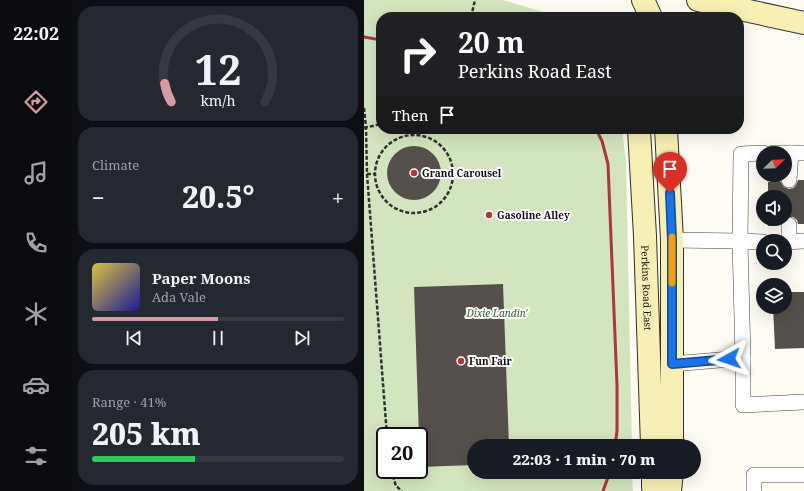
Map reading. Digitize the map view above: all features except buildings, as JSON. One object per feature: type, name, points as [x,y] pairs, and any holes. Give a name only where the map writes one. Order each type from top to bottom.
[{"type":"street","points":[[634,12],[635,0]]},
{"type":"street","points":[[643,0],[649,12]]},
{"type":"street","points":[[698,0],[804,23]]},
{"type":"street","name":"Perkins Road East","points":[[639,134],[645,236],[652,439]]},
{"type":"street","points":[[666,134],[672,240],[672,439]]},
{"type":"street","points":[[653,479],[653,487],[655,491]]},
{"type":"street","points":[[670,491],[671,479]]},
{"type":"lane","points":[[756,153],[741,154],[740,241],[743,405],[804,402]]},
{"type":"lane","points":[[792,170],[797,153]]},
{"type":"lane","points":[[672,240],[756,242]]},
{"type":"lane","points":[[792,242],[804,242]]},
{"type":"lane","points":[[672,364],[743,358]]},
{"type":"lane","points":[[754,491],[754,475],[804,475]]},
{"type":"path","points":[[472,12],[476,0]]},
{"type":"path","points":[[364,108],[367,174],[386,427]]},
{"type":"path","points":[[365,128],[376,125]]},
{"type":"path","points":[[410,135],[423,136],[435,141],[444,150],[450,161],[453,174],[451,186],[444,198],[435,206],[423,212],[411,213],[398,209],[387,202],[380,192],[376,180],[376,174],[376,167],[380,155],[388,145],[398,138],[410,135]]},
{"type":"path","points":[[367,174],[376,174]]},
{"type":"path","points":[[394,479],[396,486],[402,491]]},
{"type":"green space","name":"Dixie Landin'","points":[[364,0],[503,0],[543,12],[376,12],[376,134],[623,134],[626,162],[632,439],[467,439],[467,479],[632,479],[633,491],[364,491]]},
{"type":"railway","points":[[364,37],[376,39]]},
{"type":"railway","points":[[598,134],[602,141],[608,164],[617,385],[616,439]]},
{"type":"railway","points":[[603,491],[607,479]]},
{"type":"slow traffic","points":[[672,237],[672,283]]},
{"type":"place","name":"Grand Carousel","points":[[414,173]]},
{"type":"place","name":"Gasoline Alley","points":[[489,215]]},
{"type":"place","name":"Fun Fair","points":[[461,361]]},
{"type":"route","points":[[670,193],[672,240],[672,364],[729,359]]}]
